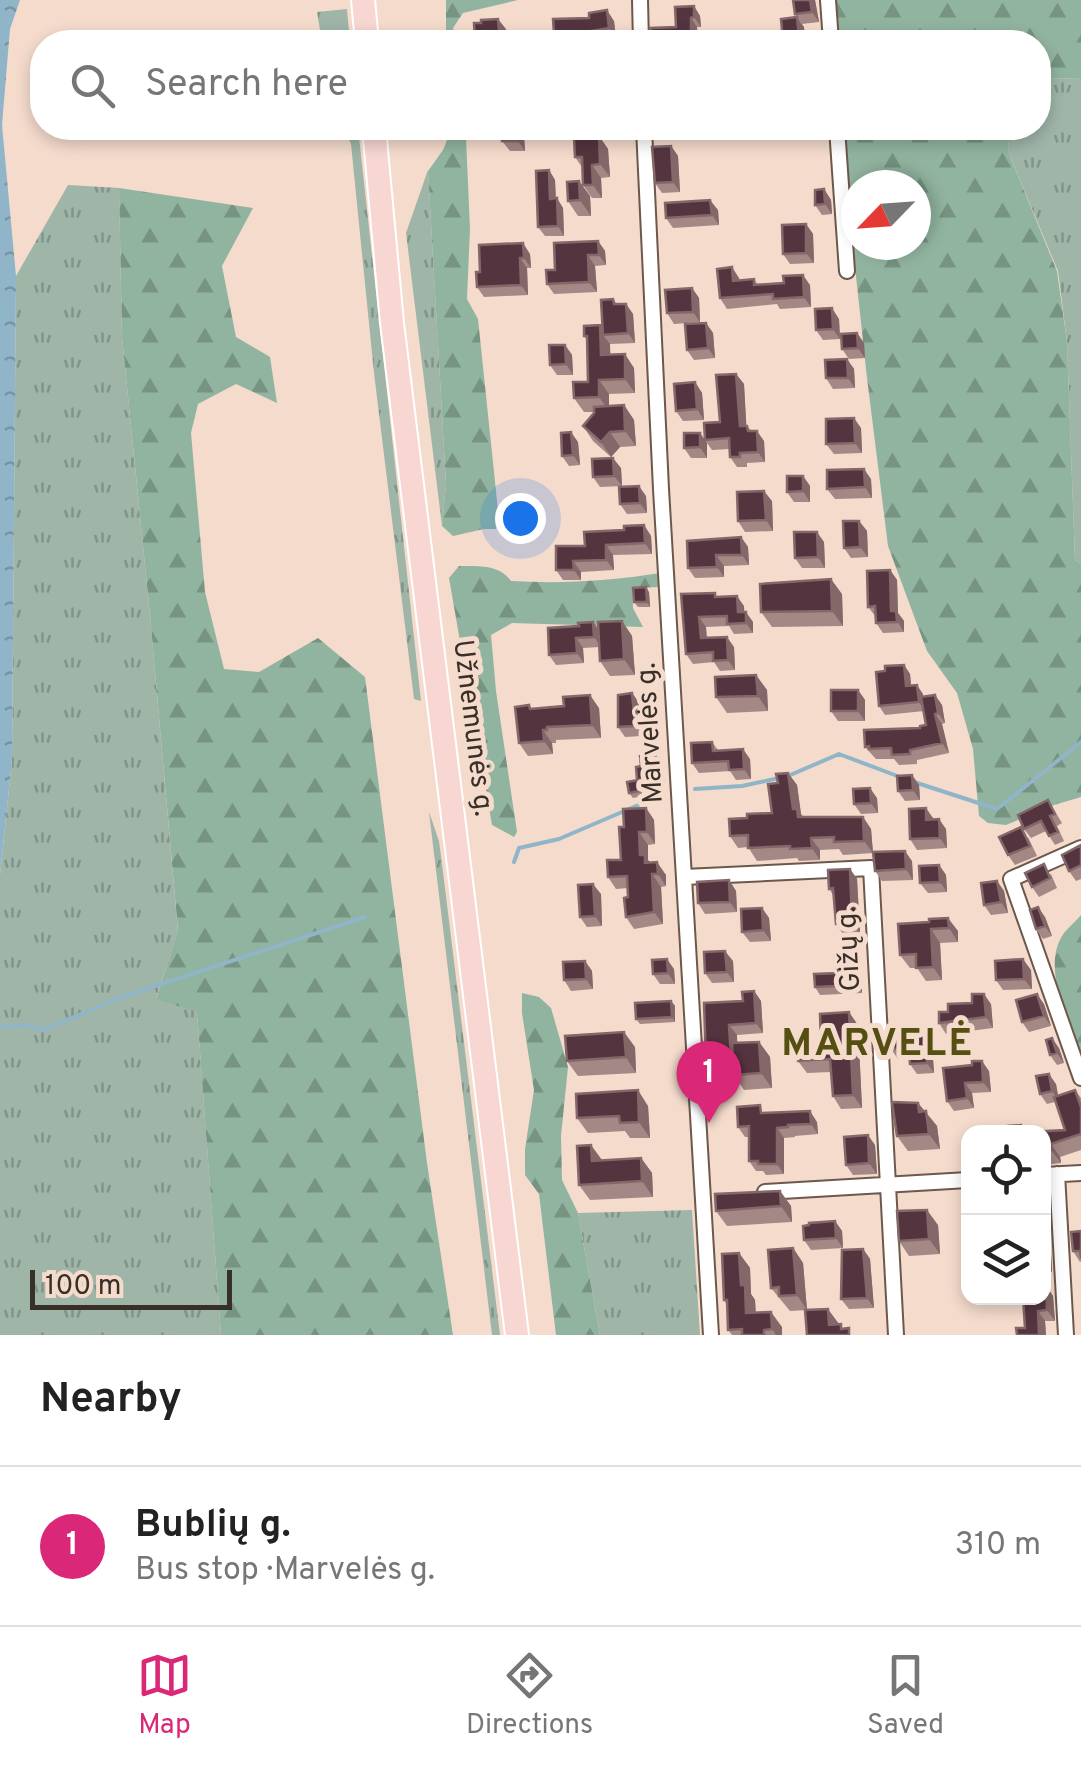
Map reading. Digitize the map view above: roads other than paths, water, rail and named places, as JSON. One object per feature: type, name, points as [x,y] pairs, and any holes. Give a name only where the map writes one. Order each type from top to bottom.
[{"type":"main road","points":[[363,0],[366,30]]},
{"type":"main road","name":"Užnemunės g.","points":[[375,140],[398,374],[516,1335]]},
{"type":"street","points":[[640,0],[641,30]]},
{"type":"street","points":[[828,0],[830,30]]},
{"type":"street","name":"Marvelės g.","points":[[644,140],[652,340],[711,1335]]},
{"type":"street","points":[[838,140],[847,270]]},
{"type":"street","points":[[1081,848],[1012,879],[1081,1078]]},
{"type":"street","name":"Gižų g.","points":[[684,877],[870,868],[896,1335]]},
{"type":"street","points":[[1051,1175],[1081,1173]]},
{"type":"street","points":[[741,1193],[961,1180]]},
{"type":"street","points":[[1051,1185],[1066,1335]]},
{"type":"street","points":[[704,1196],[722,1194]]},
{"type":"water","points":[[0,0],[20,0],[10,29],[2,125],[16,276],[12,760],[0,875]]},
{"type":"waterway","points":[[914,782],[997,809],[1081,742]]},
{"type":"waterway","points":[[788,776],[839,754],[900,777]]},
{"type":"waterway","points":[[695,789],[742,786],[779,778]]},
{"type":"waterway","points":[[514,862],[519,848],[559,839],[664,794]]},
{"type":"waterway","points":[[0,1027],[27,1025],[43,1030],[122,997],[365,917]]},
{"type":"place","name":"Bublių g.","points":[[709,1123]]},
{"type":"district","name":"MARVELĖ","points":[[878,1045]]}]
